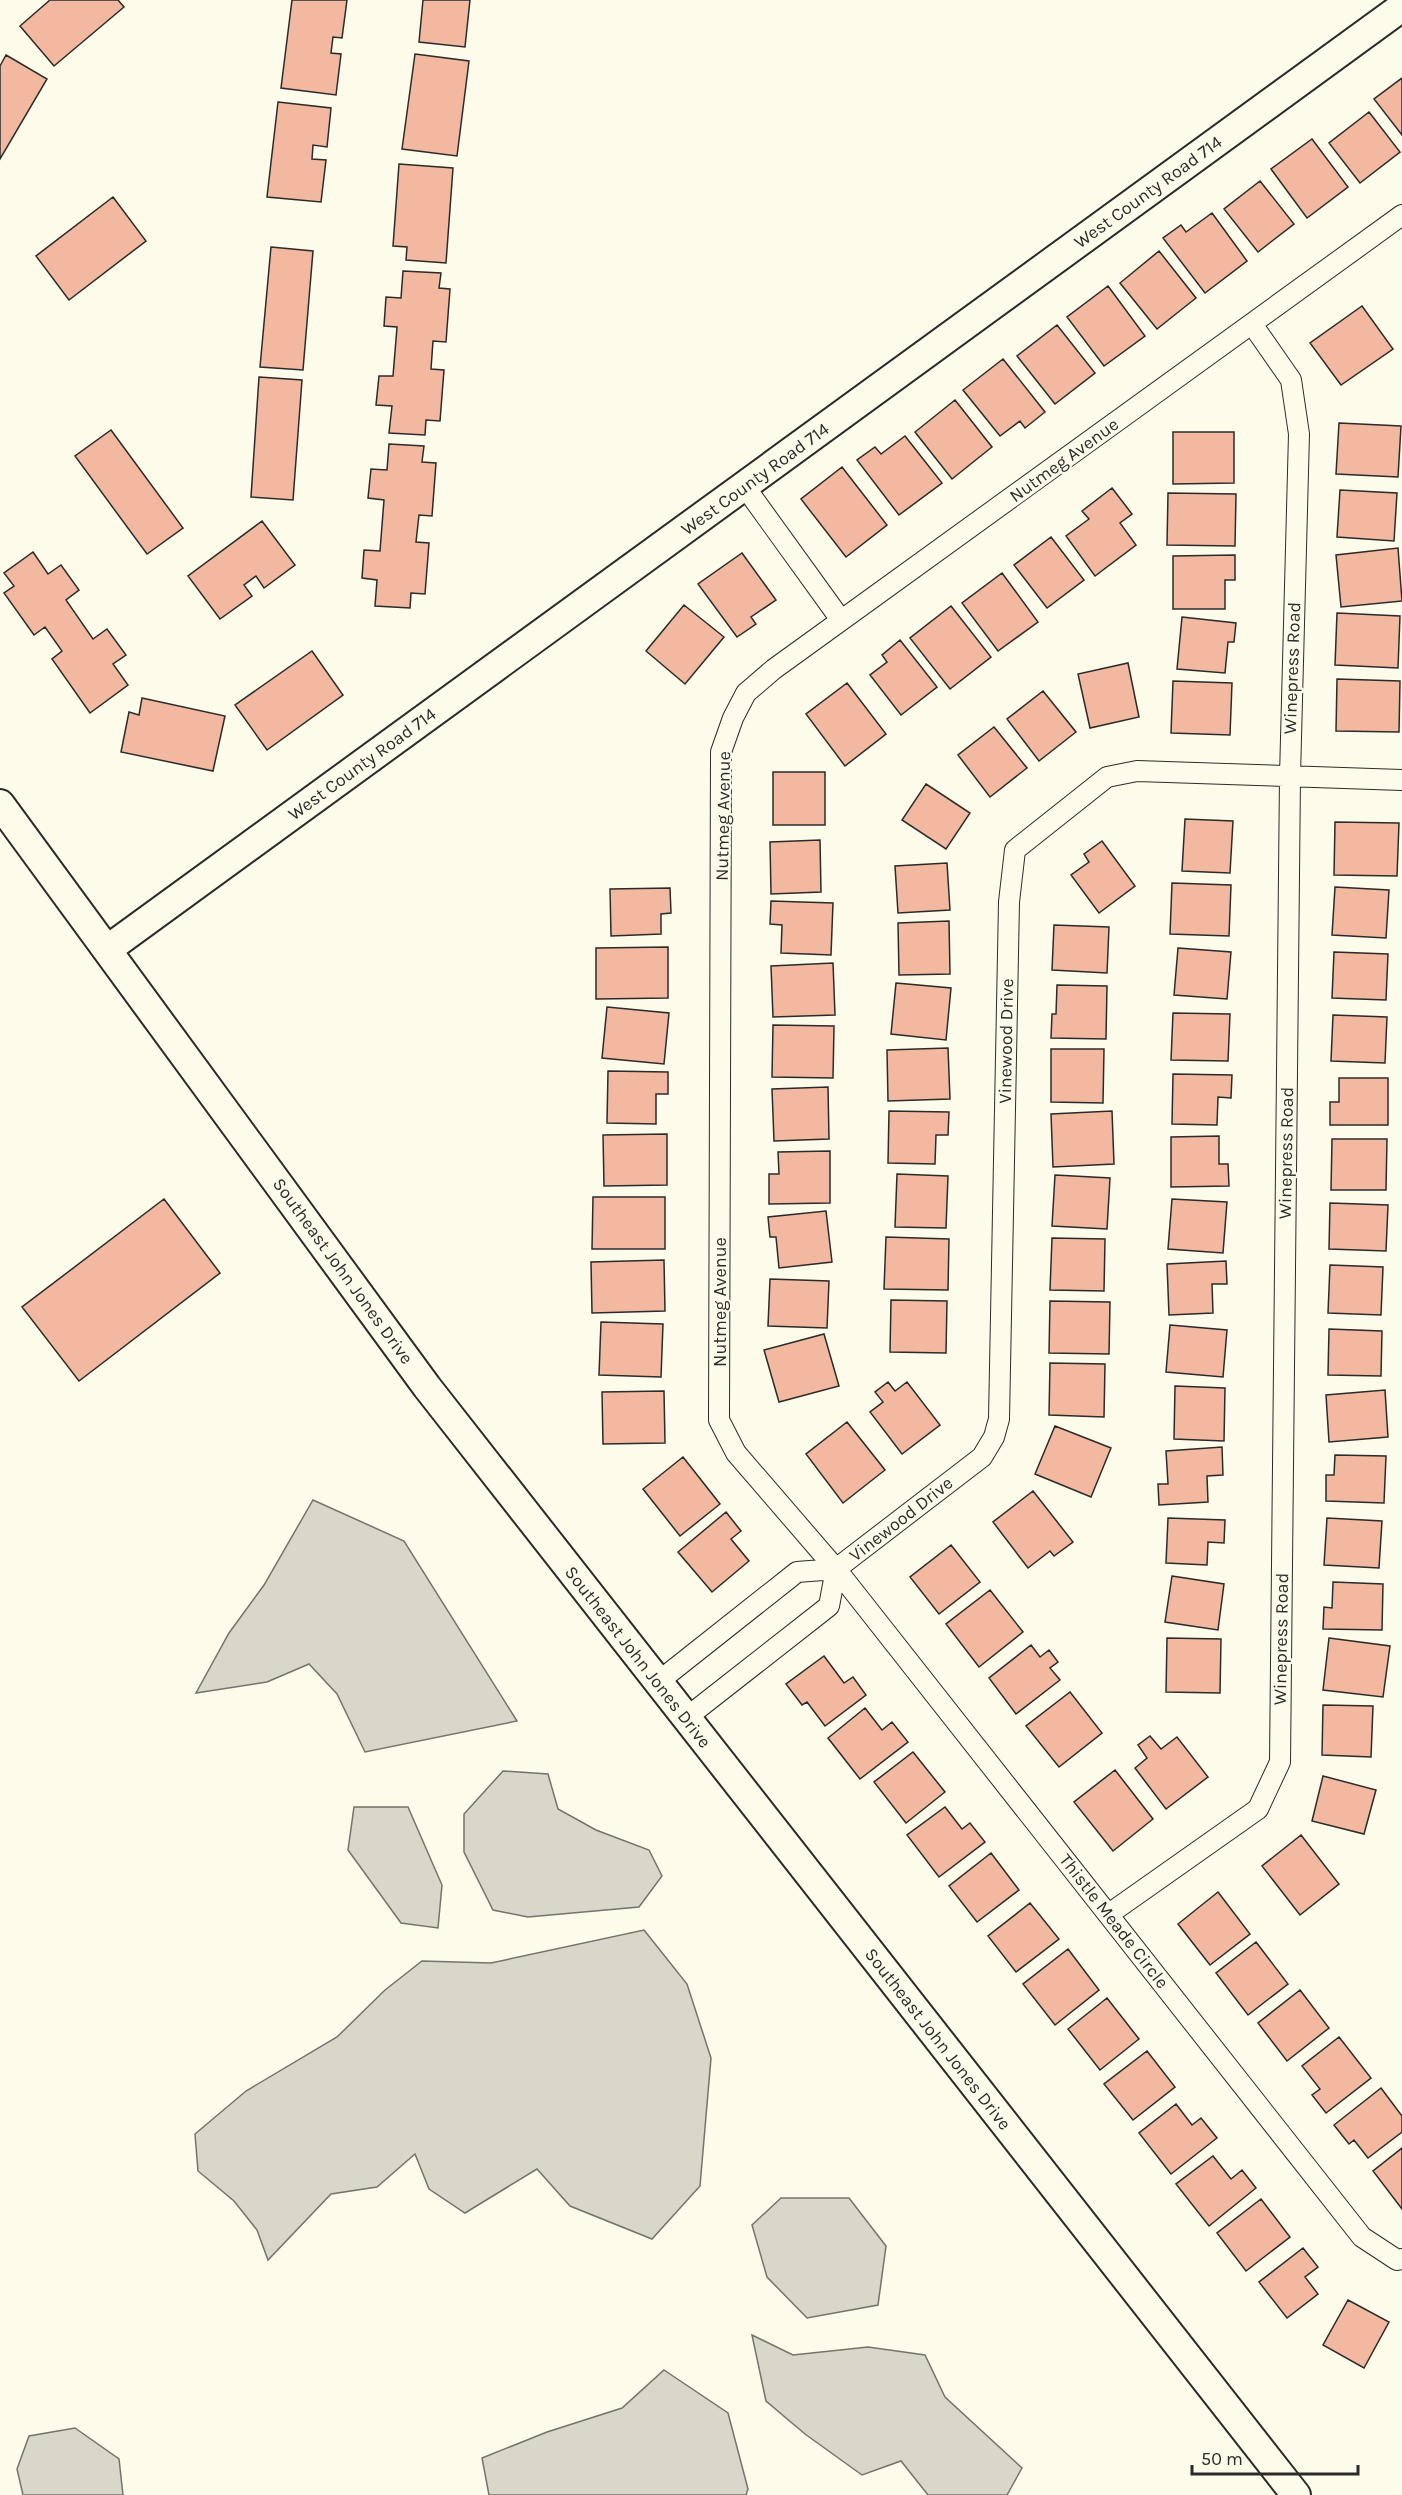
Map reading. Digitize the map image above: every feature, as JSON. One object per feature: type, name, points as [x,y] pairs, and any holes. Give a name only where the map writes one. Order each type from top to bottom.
[{"type":"main road","name":"West County Road 714","points":[[108,949],[1402,7]]},
{"type":"main road","name":"Southeast John Jones Drive","points":[[0,804],[427,1387],[1296,2495]]},
{"type":"street","name":"Nutmeg Avenue","points":[[836,1569],[736,1453],[719,1420],[721,752],[733,718],[746,693],[774,669],[1402,215]]},
{"type":"street","name":"Winepress Road","points":[[1109,1914],[1258,1809],[1280,1762],[1290,776],[1299,434],[1291,380],[1252,324]]},
{"type":"street","points":[[745,487],[841,620]]},
{"type":"street","name":"Vinewood Drive","points":[[658,1682],[798,1572],[836,1569],[982,1457],[993,1437],[999,1419],[1009,902],[1015,850],[1107,777],[1137,771],[1402,780]]},
{"type":"street","name":"Vinewood Drive","points":[[686,1718],[829,1606],[836,1569]]},
{"type":"street","name":"Thistle Meade Circle","points":[[836,1569],[1362,2236],[1397,2260],[1402,2259]]},
{"type":"shaded area","points":[[313,1500],[404,1541],[517,1721],[365,1752],[337,1694],[309,1664],[267,1682],[196,1693],[229,1633],[264,1585]]},
{"type":"shaded area","points":[[503,1771],[548,1774],[558,1809],[596,1830],[649,1850],[662,1876],[639,1907],[528,1917],[493,1910],[464,1852],[464,1814]]},
{"type":"shaded area","points":[[354,1807],[408,1807],[442,1885],[438,1928],[401,1923],[348,1850]]},
{"type":"shaded area","points":[[644,1930],[687,1984],[711,2058],[700,2186],[652,2239],[570,2206],[537,2169],[465,2213],[429,2189],[415,2154],[377,2187],[331,2194],[268,2260],[257,2230],[234,2201],[198,2171],[195,2134],[246,2091],[337,2037],[385,1990],[422,1961],[491,1963]]},
{"type":"shaded area","points":[[781,2198],[849,2198],[886,2246],[878,2305],[807,2318],[767,2277],[752,2225]]},
{"type":"shaded area","points":[[752,2335],[793,2355],[868,2347],[925,2355],[945,2397],[1022,2468],[1007,2495],[928,2495],[901,2461],[862,2475],[805,2434],[766,2401]]},
{"type":"shaded area","points":[[664,2370],[728,2413],[748,2489],[746,2495],[489,2495],[482,2458],[547,2432],[622,2408]]},
{"type":"shaded area","points":[[75,2428],[119,2459],[123,2495],[23,2495],[17,2469],[29,2436]]},
{"type":"building","points":[[50,0],[118,0],[124,7],[54,66],[20,26]]},
{"type":"building","points":[[292,0],[347,0],[342,38],[333,37],[331,53],[341,54],[336,95],[281,88]]},
{"type":"building","points":[[423,0],[470,0],[465,47],[419,42]]},
{"type":"building","points":[[415,54],[469,61],[457,156],[402,149]]},
{"type":"building","points":[[6,55],[47,79],[0,159],[0,66]]},
{"type":"building","points":[[1402,78],[1402,135],[1374,99]]},
{"type":"building","points":[[278,102],[331,108],[327,147],[313,145],[312,159],[326,160],[321,202],[267,197]]},
{"type":"building","points":[[1369,112],[1400,152],[1360,183],[1329,143]]},
{"type":"building","points":[[1312,139],[1348,187],[1307,218],[1271,169]]},
{"type":"building","points":[[399,164],[453,168],[446,263],[406,260],[407,247],[393,246]]},
{"type":"building","points":[[1260,181],[1294,224],[1258,252],[1224,209]]},
{"type":"building","points":[[113,197],[146,241],[69,300],[36,256]]},
{"type":"building","points":[[1212,213],[1247,261],[1205,293],[1163,238],[1181,225],[1186,232]]},
{"type":"building","points":[[271,247],[313,251],[303,370],[260,367]]},
{"type":"building","points":[[1159,251],[1196,298],[1157,329],[1120,283]]},
{"type":"building","points":[[403,271],[441,273],[439,288],[450,289],[446,342],[433,341],[431,369],[444,370],[440,421],[426,420],[425,435],[389,433],[392,406],[376,405],[379,376],[393,376],[397,327],[384,326],[386,297],[401,298]]},
{"type":"building","points":[[1108,286],[1145,336],[1104,366],[1067,317]]},
{"type":"building","points":[[1362,306],[1393,349],[1341,385],[1310,343]]},
{"type":"building","points":[[1057,325],[1095,373],[1055,404],[1017,356]]},
{"type":"building","points":[[1003,359],[1045,412],[1025,428],[1020,421],[1000,436],[963,390]]},
{"type":"building","points":[[259,377],[302,380],[293,500],[251,497]]},
{"type":"building","points":[[955,400],[992,447],[952,479],[915,432]]},
{"type":"building","points":[[1339,423],[1401,426],[1398,477],[1336,474]]},
{"type":"building","points":[[111,430],[183,528],[147,554],[75,456]]},
{"type":"building","points":[[1173,432],[1234,432],[1234,483],[1173,484]]},
{"type":"building","points":[[905,436],[942,483],[899,515],[857,460],[875,447],[881,454]]},
{"type":"building","points":[[389,444],[424,446],[422,462],[436,463],[432,516],[419,515],[416,542],[429,543],[425,594],[411,593],[410,608],[375,606],[377,580],[362,578],[364,550],[380,551],[384,500],[368,498],[371,469],[387,470]]},
{"type":"building","points":[[842,467],[887,525],[846,557],[801,499]]},
{"type":"building","points":[[1112,488],[1132,514],[1120,523],[1136,545],[1095,576],[1066,536],[1089,519],[1082,511]]},
{"type":"building","points":[[1340,490],[1397,493],[1394,541],[1337,537]]},
{"type":"building","points":[[1168,493],[1236,494],[1235,546],[1167,545]]},
{"type":"building","points":[[262,521],[295,565],[264,588],[256,576],[244,585],[252,596],[220,619],[188,576]]},
{"type":"building","points":[[1051,537],[1084,580],[1047,608],[1014,565]]},
{"type":"building","points":[[1398,548],[1402,601],[1341,607],[1336,555]]},
{"type":"building","points":[[33,552],[48,574],[61,565],[79,590],[66,600],[93,639],[107,629],[126,655],[113,664],[128,685],[90,713],[52,659],[62,651],[45,627],[34,635],[4,593],[14,586],[4,573]]},
{"type":"building","points":[[742,553],[776,600],[751,617],[756,624],[737,637],[698,584]]},
{"type":"building","points":[[1235,555],[1235,580],[1225,580],[1225,609],[1173,609],[1173,556]]},
{"type":"building","points":[[1002,573],[1038,622],[998,651],[962,603]]},
{"type":"building","points":[[684,605],[724,637],[685,684],[646,651]]},
{"type":"building","points":[[951,606],[991,657],[950,689],[910,638]]},
{"type":"building","points":[[1337,613],[1400,616],[1398,668],[1335,665]]},
{"type":"building","points":[[1182,617],[1236,623],[1234,642],[1228,642],[1225,673],[1177,669]]},
{"type":"building","points":[[900,640],[937,687],[901,715],[870,675],[887,662],[882,655]]},
{"type":"building","points":[[312,651],[343,695],[267,750],[235,705]]},
{"type":"building","points":[[1128,663],[1139,717],[1090,728],[1078,674]]},
{"type":"building","points":[[1337,679],[1400,681],[1399,732],[1336,731]]},
{"type":"building","points":[[1173,681],[1232,683],[1230,735],[1171,733]]},
{"type":"building","points":[[847,683],[886,734],[845,766],[806,714]]},
{"type":"building","points":[[1043,691],[1076,732],[1039,761],[1007,719]]},
{"type":"building","points":[[142,698],[225,716],[213,771],[121,752],[129,712],[139,715]]},
{"type":"building","points":[[994,727],[1027,768],[990,797],[958,755]]},
{"type":"building","points":[[773,772],[825,772],[825,825],[773,825]]},
{"type":"building","points":[[926,784],[970,813],[946,849],[902,820]]},
{"type":"building","points":[[1185,819],[1233,821],[1230,873],[1182,871]]},
{"type":"building","points":[[1335,822],[1399,823],[1397,876],[1334,875]]},
{"type":"building","points":[[820,840],[821,892],[771,894],[770,842]]},
{"type":"building","points":[[1102,841],[1135,886],[1099,913],[1071,875],[1089,862],[1084,854]]},
{"type":"building","points":[[947,863],[950,910],[898,913],[895,866]]},
{"type":"building","points":[[1172,883],[1231,885],[1229,936],[1170,934]]},
{"type":"building","points":[[1335,887],[1389,890],[1386,938],[1332,935]]},
{"type":"building","points":[[670,888],[671,913],[661,914],[661,934],[611,936],[610,889]]},
{"type":"building","points":[[771,901],[833,903],[831,955],[781,953],[782,925],[770,924]]},
{"type":"building","points":[[949,921],[950,974],[899,975],[898,923]]},
{"type":"building","points":[[1054,925],[1109,927],[1107,973],[1052,970]]},
{"type":"building","points":[[668,947],[668,998],[596,999],[596,948]]},
{"type":"building","points":[[1178,948],[1231,952],[1227,999],[1174,995]]},
{"type":"building","points":[[1334,952],[1388,954],[1386,1000],[1332,998]]},
{"type":"building","points":[[833,963],[835,1015],[773,1017],[771,966]]},
{"type":"building","points":[[896,983],[951,988],[946,1040],[891,1034]]},
{"type":"building","points":[[1057,985],[1107,986],[1106,1039],[1051,1038],[1052,1014],[1056,1014]]},
{"type":"building","points":[[607,1007],[669,1013],[664,1064],[602,1058]]},
{"type":"building","points":[[1173,1013],[1230,1014],[1228,1061],[1171,1060]]},
{"type":"building","points":[[1333,1015],[1387,1017],[1385,1063],[1331,1061]]},
{"type":"building","points":[[773,1025],[834,1026],[833,1078],[772,1077]]},
{"type":"building","points":[[948,1048],[950,1099],[888,1101],[887,1050]]},
{"type":"building","points":[[1051,1049],[1104,1049],[1103,1103],[1051,1102]]},
{"type":"building","points":[[608,1071],[668,1072],[668,1094],[656,1094],[656,1124],[607,1123]]},
{"type":"building","points":[[1173,1074],[1232,1075],[1231,1098],[1218,1097],[1217,1125],[1172,1124]]},
{"type":"building","points":[[1339,1078],[1388,1078],[1388,1125],[1330,1125],[1330,1102],[1339,1102]]},
{"type":"building","points":[[828,1087],[829,1139],[774,1141],[772,1089]]},
{"type":"building","points":[[889,1111],[949,1112],[948,1135],[936,1135],[935,1164],[888,1163]]},
{"type":"building","points":[[1112,1111],[1114,1164],[1053,1167],[1051,1114]]},
{"type":"building","points":[[667,1134],[667,1185],[604,1186],[603,1135]]},
{"type":"building","points":[[1219,1136],[1219,1164],[1228,1164],[1229,1186],[1171,1187],[1171,1137]]},
{"type":"building","points":[[1332,1139],[1387,1139],[1386,1190],[1331,1190]]},
{"type":"building","points":[[830,1151],[830,1203],[769,1204],[769,1174],[779,1174],[778,1152]]},
{"type":"building","points":[[897,1174],[948,1176],[946,1228],[895,1227]]},
{"type":"building","points":[[1055,1175],[1110,1178],[1107,1229],[1052,1226]]},
{"type":"building","points":[[593,1197],[665,1197],[665,1249],[592,1249]]},
{"type":"building","points":[[164,1199],[220,1273],[79,1381],[22,1307]]},
{"type":"building","points":[[1172,1199],[1227,1202],[1223,1253],[1168,1249]]},
{"type":"building","points":[[1330,1203],[1388,1205],[1386,1251],[1329,1249]]},
{"type":"building","points":[[826,1211],[832,1262],[779,1268],[776,1237],[770,1237],[768,1217]]},
{"type":"building","points":[[886,1237],[949,1239],[948,1290],[884,1289]]},
{"type":"building","points":[[1052,1238],[1105,1239],[1104,1291],[1050,1290]]},
{"type":"building","points":[[664,1260],[665,1311],[592,1313],[591,1262]]},
{"type":"building","points":[[1226,1261],[1227,1284],[1212,1284],[1213,1313],[1169,1315],[1167,1264]]},
{"type":"building","points":[[1330,1265],[1383,1267],[1381,1315],[1328,1313]]},
{"type":"building","points":[[770,1279],[829,1281],[827,1328],[768,1326]]},
{"type":"building","points":[[891,1300],[947,1301],[946,1353],[890,1352]]},
{"type":"building","points":[[1050,1301],[1110,1302],[1109,1354],[1049,1353]]},
{"type":"building","points":[[601,1322],[663,1324],[661,1377],[599,1375]]},
{"type":"building","points":[[1170,1325],[1227,1330],[1223,1377],[1166,1372]]},
{"type":"building","points":[[1329,1329],[1382,1331],[1381,1376],[1328,1375]]},
{"type":"building","points":[[824,1334],[839,1386],[779,1402],[764,1350]]},
{"type":"building","points":[[1050,1363],[1105,1364],[1104,1417],[1049,1415]]},
{"type":"building","points":[[888,1382],[895,1391],[907,1382],[940,1425],[902,1454],[870,1412],[883,1402],[875,1392]]},
{"type":"building","points":[[1175,1386],[1225,1388],[1224,1441],[1174,1439]]},
{"type":"building","points":[[1385,1390],[1388,1437],[1329,1442],[1326,1395]]},
{"type":"building","points":[[664,1391],[665,1443],[603,1444],[602,1392]]},
{"type":"building","points":[[847,1422],[885,1470],[843,1503],[806,1454]]},
{"type":"building","points":[[1055,1426],[1111,1448],[1091,1497],[1035,1474]]},
{"type":"building","points":[[1222,1447],[1223,1475],[1207,1476],[1208,1502],[1159,1505],[1158,1484],[1168,1484],[1166,1451]]},
{"type":"building","points":[[1335,1455],[1386,1456],[1384,1503],[1326,1501],[1326,1475],[1334,1475]]},
{"type":"building","points":[[683,1457],[720,1504],[680,1536],[643,1489]]},
{"type":"building","points":[[1033,1491],[1073,1542],[1054,1556],[1050,1551],[1028,1568],[993,1522]]},
{"type":"building","points":[[726,1512],[741,1531],[731,1539],[749,1561],[712,1592],[678,1552]]},
{"type":"building","points":[[1168,1518],[1225,1520],[1224,1543],[1208,1542],[1207,1565],[1166,1563]]},
{"type":"building","points":[[1327,1518],[1382,1521],[1379,1568],[1324,1565]]},
{"type":"building","points":[[951,1545],[980,1582],[939,1614],[910,1577]]},
{"type":"building","points":[[1172,1576],[1224,1584],[1218,1630],[1165,1622]]},
{"type":"building","points":[[1333,1582],[1383,1584],[1382,1630],[1323,1629],[1324,1607],[1332,1608]]},
{"type":"building","points":[[990,1590],[1023,1632],[979,1667],[946,1624]]},
{"type":"building","points":[[1167,1638],[1221,1639],[1220,1693],[1166,1692]]},
{"type":"building","points":[[1329,1638],[1390,1646],[1383,1697],[1323,1690]]},
{"type":"building","points":[[1031,1645],[1040,1657],[1049,1650],[1058,1662],[1050,1668],[1060,1680],[1016,1714],[989,1678]]},
{"type":"building","points":[[824,1656],[844,1683],[853,1677],[866,1695],[825,1726],[807,1702],[802,1705],[786,1684]]},
{"type":"building","points":[[1070,1692],[1102,1733],[1059,1767],[1026,1726]]},
{"type":"building","points":[[1323,1705],[1373,1706],[1371,1757],[1322,1755]]},
{"type":"building","points":[[865,1708],[882,1730],[892,1722],[908,1742],[860,1779],[828,1738]]},
{"type":"building","points":[[1150,1736],[1161,1749],[1177,1737],[1208,1777],[1166,1809],[1135,1768],[1147,1758],[1138,1745]]},
{"type":"building","points":[[913,1752],[945,1792],[906,1823],[874,1782]]},
{"type":"building","points":[[1115,1770],[1153,1819],[1113,1851],[1074,1802]]},
{"type":"building","points":[[1323,1776],[1376,1790],[1364,1834],[1312,1821]]},
{"type":"building","points":[[945,1807],[962,1829],[970,1823],[985,1842],[939,1877],[907,1835]]},
{"type":"building","points":[[1301,1835],[1339,1884],[1300,1915],[1262,1866]]},
{"type":"building","points":[[991,1853],[1019,1890],[977,1922],[949,1886]]},
{"type":"building","points":[[1218,1892],[1250,1934],[1210,1965],[1178,1924]]},
{"type":"building","points":[[1030,1903],[1059,1939],[1016,1972],[988,1936]]},
{"type":"building","points":[[1256,1942],[1288,1984],[1248,2015],[1216,1973]]},
{"type":"building","points":[[1068,1949],[1099,1990],[1055,2025],[1023,1984]]},
{"type":"building","points":[[1300,1990],[1329,2028],[1287,2061],[1258,2023]]},
{"type":"building","points":[[1107,1998],[1139,2039],[1100,2070],[1068,2029]]},
{"type":"building","points":[[1339,2037],[1371,2078],[1326,2113],[1312,2095],[1320,2089],[1302,2066]]},
{"type":"building","points":[[1147,2051],[1175,2087],[1133,2120],[1104,2084]]},
{"type":"building","points":[[1381,2088],[1402,2116],[1402,2132],[1368,2158],[1354,2140],[1349,2144],[1334,2125]]},
{"type":"building","points":[[1176,2104],[1192,2125],[1201,2118],[1217,2138],[1171,2174],[1139,2133]]},
{"type":"building","points":[[1402,2148],[1402,2209],[1373,2171]]},
{"type":"building","points":[[1213,2156],[1231,2179],[1242,2170],[1256,2188],[1209,2226],[1176,2184]]},
{"type":"building","points":[[1261,2199],[1290,2237],[1246,2271],[1217,2233]]},
{"type":"building","points":[[1303,2248],[1318,2267],[1305,2277],[1318,2294],[1287,2318],[1259,2282]]},
{"type":"building","points":[[1348,2300],[1389,2322],[1364,2368],[1323,2345]]}]
